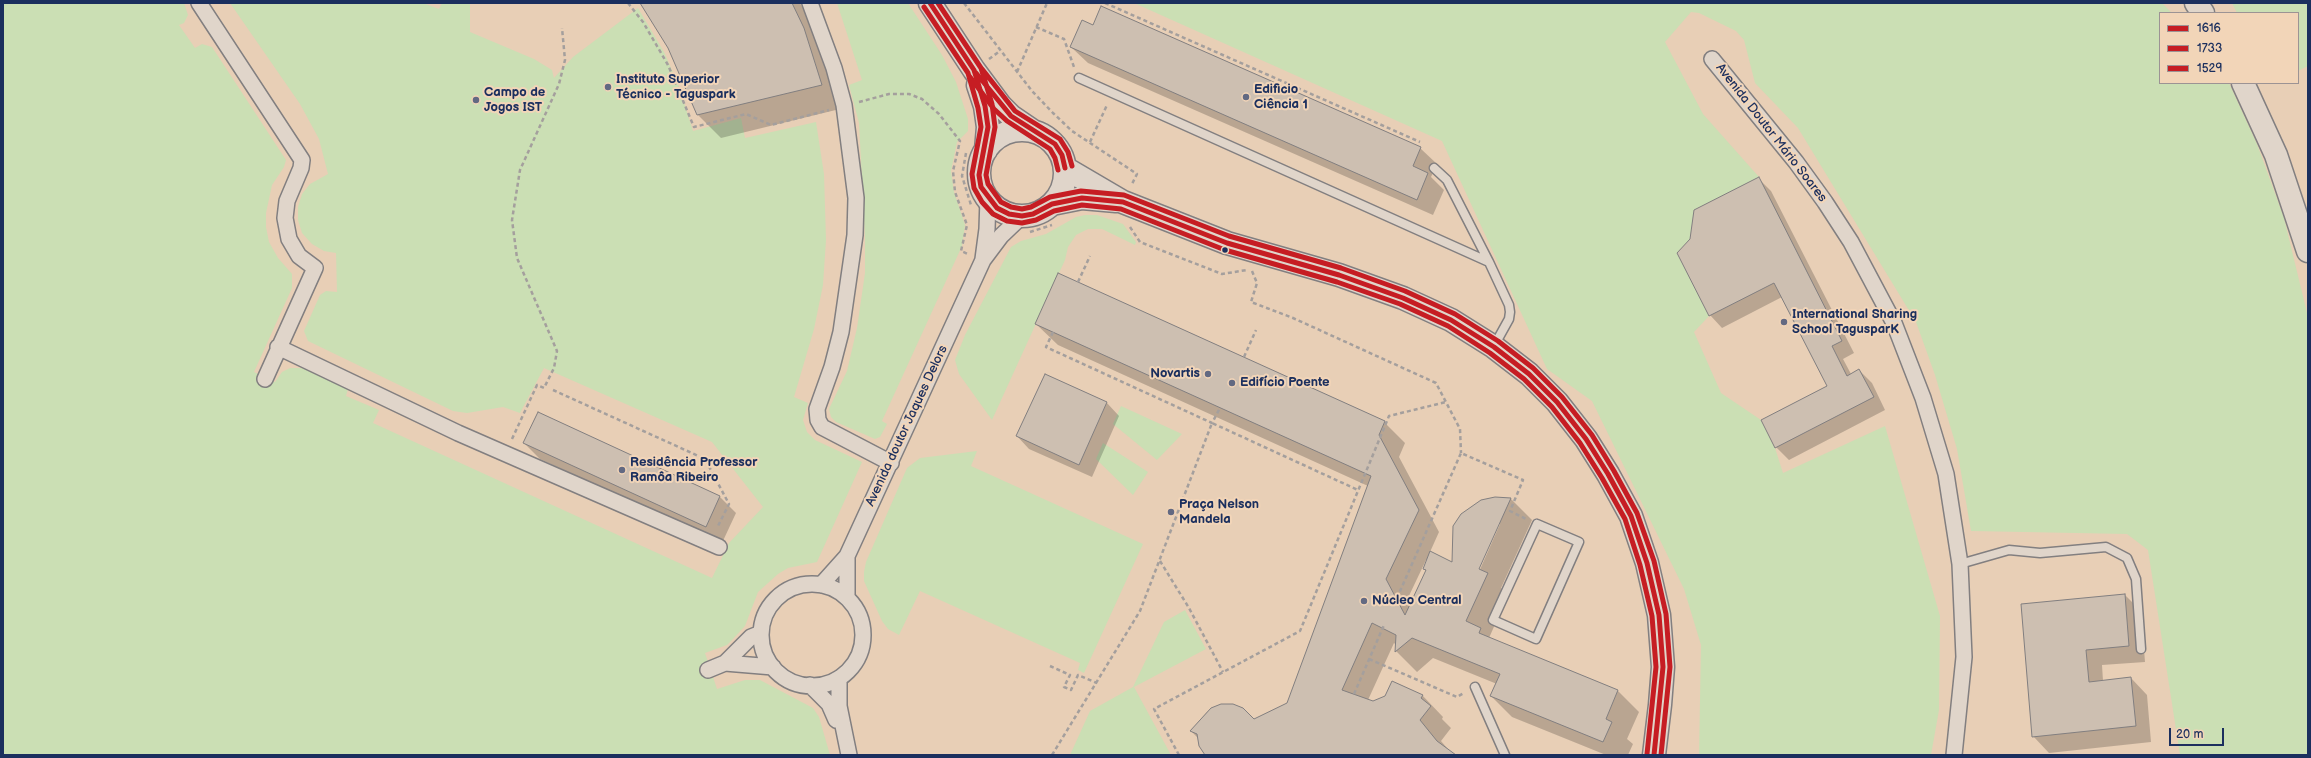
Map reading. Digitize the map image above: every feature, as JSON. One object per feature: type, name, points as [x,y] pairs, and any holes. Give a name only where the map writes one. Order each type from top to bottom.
[{"type":"main road","points":[[930,3],[974,70],[1000,105],[1011,116],[1033,131],[1045,136],[1055,144],[1062,155],[1065,168],[1063,187],[1053,214]]},
{"type":"main road","points":[[2196,3],[2202,12]]},
{"type":"main road","points":[[974,70],[985,106],[988,127],[986,150]]},
{"type":"main road","points":[[2243,84],[2276,155],[2308,251]]},
{"type":"main road","points":[[1033,131],[1007,132],[995,139],[986,150],[980,162],[979,174],[981,187],[997,208],[1009,214],[1024,225],[1033,214],[1053,214],[1082,198],[1123,202]]},
{"type":"main road","points":[[1065,168],[1123,202],[1227,243],[1339,275],[1403,298],[1451,320],[1494,347],[1529,374],[1557,402],[1586,439],[1631,516],[1647,563],[1659,615],[1663,667],[1654,755]]},
{"type":"street","points":[[199,3],[302,160],[301,168],[287,200],[285,218],[289,239],[292,245],[299,256],[315,268],[278,347],[265,379]]},
{"type":"street","points":[[810,3],[834,68],[844,105],[856,198],[855,235],[841,332],[816,409],[818,420],[822,427],[891,463]]},
{"type":"street","name":"Avenida Doutor Mário Soares","points":[[1712,59],[1796,162],[1825,202],[1850,242],[1894,323],[1923,398],[1946,474],[1960,564],[1964,657],[1954,755]]},
{"type":"street","name":"Avenida doutor Jaques Delors","points":[[983,260],[987,229],[988,198]]},
{"type":"street","name":"Avenida doutor Jaques Delors","points":[[821,584],[847,556],[983,260],[1001,236],[1024,225]]},
{"type":"street","points":[[278,347],[505,454],[714,545]]},
{"type":"street","points":[[847,556],[847,598]]},
{"type":"street","points":[[821,584],[835,589],[847,598],[857,610],[862,625],[862,643],[856,660],[839,678],[825,684],[810,685],[790,680],[773,667],[766,657],[761,633],[766,612],[780,595],[800,586],[821,584]]},
{"type":"street","points":[[708,670],[725,663],[751,637],[761,633]]},
{"type":"street","points":[[725,663],[773,667]]},
{"type":"street","points":[[839,678],[839,706],[847,748]]},
{"type":"street","points":[[810,685],[829,704],[847,748]]},
{"type":"lane","points":[[1079,78],[1489,262]]},
{"type":"lane","points":[[1434,168],[1447,180],[1509,305],[1509,319],[1494,347]]},
{"type":"lane","points":[[1537,524],[1579,542],[1536,639],[1501,628],[1493,620],[1537,524]]},
{"type":"lane","points":[[1960,564],[2009,550],[2040,552],[2106,547],[2126,558],[2136,578],[2141,649]]},
{"type":"lane","points":[[1475,687],[1505,755]]},
{"type":"path","points":[[628,3],[643,22],[668,65],[694,127],[746,114],[771,125],[889,94],[909,94],[922,99],[939,114],[960,141],[953,171],[955,192],[967,225],[961,251],[969,254]]},
{"type":"path","points":[[964,3],[1017,72],[1072,131],[1137,174],[1123,202]]},
{"type":"path","points":[[1017,72],[1047,3]]},
{"type":"path","points":[[1105,3],[1420,142]]},
{"type":"path","points":[[1036,27],[1064,38],[1079,78]]},
{"type":"path","points":[[505,454],[537,386],[544,388],[554,368],[557,350],[517,258],[512,220],[520,170],[559,84],[565,60],[562,28]]},
{"type":"path","points":[[1090,142],[1112,93]]},
{"type":"path","points":[[1024,225],[1053,214]]},
{"type":"path","points":[[1129,226],[1140,242],[1222,274],[1251,269],[1256,283],[1256,290],[1251,302],[1293,318],[1436,384],[1460,429],[1461,453],[1397,598]]},
{"type":"path","points":[[1078,282],[1090,256]]},
{"type":"path","points":[[1244,357],[1256,330]]},
{"type":"path","points":[[1053,332],[1046,347],[1358,490]]},
{"type":"path","points":[[553,390],[704,458],[729,504],[714,545]]},
{"type":"path","points":[[1179,755],[1154,709],[1300,631],[1389,416],[1446,402]]},
{"type":"path","points":[[1052,755],[1140,611],[1212,423],[1220,408]]},
{"type":"path","points":[[1461,453],[1523,480],[1510,511],[1537,524]]},
{"type":"path","points":[[1160,561],[1189,608],[1223,672]]},
{"type":"path","points":[[1354,694],[1384,625]]},
{"type":"path","points":[[1369,660],[1456,697],[1475,687]]},
{"type":"path","points":[[1050,666],[1070,675],[1064,687],[1071,690],[1078,675],[1097,683]]},
{"type":"shaded area","points":[[3,3],[2308,3],[2308,755],[3,755]]},
{"type":"green space","points":[[3,3],[184,3],[188,15],[184,23],[179,25],[195,48],[202,44],[212,47],[286,160],[284,167],[272,185],[266,213],[266,227],[269,242],[278,258],[292,274],[292,288],[254,372],[275,382],[282,372],[290,368],[302,368],[348,389],[346,396],[379,410],[373,423],[712,578],[729,543],[763,507],[712,442],[544,368],[520,413],[503,407],[467,413],[453,411],[308,341],[304,331],[320,295],[326,291],[337,292],[336,253],[324,251],[312,244],[302,233],[298,220],[298,207],[302,194],[310,184],[328,174],[319,139],[300,104],[230,3],[423,3],[439,9],[442,3],[470,3],[470,32],[534,59],[552,70],[554,78],[573,57],[638,8],[664,52],[678,84],[693,131],[741,118],[745,138],[816,122],[824,174],[826,240],[823,285],[814,329],[794,397],[808,403],[803,420],[807,432],[815,440],[862,462],[817,562],[788,568],[778,574],[758,592],[745,626],[733,639],[727,645],[705,653],[717,689],[745,680],[760,680],[813,708],[819,717],[830,755],[3,755]]},
{"type":"green space","points":[[837,3],[908,3],[942,55],[956,82],[968,119],[968,131],[957,142],[951,171],[954,192],[965,225],[962,246],[882,421],[887,424],[880,437],[875,439],[836,422],[831,417],[829,409],[847,371],[857,328],[865,273],[865,238],[859,123],[849,85],[862,80]]},
{"type":"green space","points":[[1134,3],[2162,3],[2171,12],[2159,12],[2159,84],[2229,84],[2257,144],[2284,218],[2308,317],[2308,755],[2180,755],[2148,550],[2127,534],[1971,531],[1957,449],[1935,375],[1916,322],[1798,128],[1755,83],[1744,40],[1736,31],[1699,13],[1691,12],[1665,42],[1703,114],[1759,177],[1694,210],[1690,239],[1677,253],[1709,316],[1694,332],[1721,393],[1761,420],[1775,448],[1783,473],[1885,426],[1940,616],[1939,710],[1931,755],[1699,755],[1701,645],[1684,589],[1592,401],[1547,369],[1442,141]]},
{"type":"green space","points":[[2232,3],[2308,3],[2308,66],[2299,70],[2299,12],[2236,12]]},
{"type":"green space","points":[[1097,215],[1123,224],[1136,242],[1135,245],[1102,229],[1088,229],[1076,235],[1068,247],[1065,260],[992,420],[959,374],[955,360],[965,335],[1011,247],[1021,241],[1046,234],[1076,217]]},
{"type":"green space","points":[[1121,406],[1182,434],[1157,460],[1113,424]]},
{"type":"green space","points":[[1103,443],[1148,472],[1133,495],[1096,459]]},
{"type":"green space","points":[[977,451],[971,466],[1143,544],[1084,673],[1078,670],[1080,663],[920,591],[899,635],[888,629],[882,621],[864,581],[864,572],[866,562],[907,468],[920,458]]},
{"type":"green space","points":[[1185,610],[1206,649],[1134,687],[1171,755],[1070,755],[1090,711],[1133,687],[1164,622]]},
{"type":"building","points":[[640,3],[792,3],[804,28],[822,85],[697,115],[668,48]]},
{"type":"building","name":"Edificio Ciência 1","points":[[1101,6],[1421,147],[1413,166],[1428,173],[1417,200],[1070,47],[1082,20],[1093,25]]},
{"type":"building","points":[[1759,177],[1842,341],[1832,346],[1847,376],[1859,369],[1874,397],[1775,448],[1761,420],[1827,386],[1774,283],[1709,316],[1677,253],[1690,239],[1694,210]]},
{"type":"building","name":"Núcleo Central","points":[[1058,273],[1385,421],[1379,435],[1419,510],[1386,579],[1405,615],[1426,570],[1423,569],[1430,551],[1452,562],[1453,526],[1461,514],[1481,500],[1495,497],[1511,498],[1479,569],[1488,573],[1466,621],[1481,628],[1479,633],[1618,690],[1606,719],[1612,722],[1603,742],[1490,696],[1500,674],[1412,638],[1395,652],[1396,635],[1372,623],[1342,690],[1373,701],[1385,696],[1392,681],[1423,695],[1421,698],[1431,706],[1420,720],[1437,741],[1456,755],[1205,755],[1199,746],[1197,734],[1190,731],[1211,708],[1221,704],[1233,704],[1243,708],[1254,719],[1287,703],[1371,476],[1035,324]]},
{"type":"building","points":[[1045,374],[1107,402],[1079,465],[1016,436]]},
{"type":"building","name":"Residência Professor Ramôa Ribeiro","points":[[538,412],[720,496],[706,527],[523,443]]},
{"type":"building","points":[[2125,594],[2129,646],[2086,650],[2089,682],[2131,677],[2136,726],[2032,737],[2021,604]]},
{"type":"transit line","name":"1616","points":[[930,3],[974,70],[985,106],[988,127],[979,175],[981,187],[997,208],[1009,214],[1022,216],[1033,214],[1052,204],[1082,198],[1123,202],[1227,243],[1339,275],[1403,298],[1451,320],[1494,347],[1529,374],[1557,402],[1586,439],[1608,474],[1631,516],[1647,563],[1659,615],[1663,667],[1654,755]]},
{"type":"transit line","name":"1529","points":[[938,3],[981,68],[992,104],[995,127],[986,175],[988,184],[1001,202],[1011,207],[1022,209],[1031,207],[1050,197],[1081,191],[1124,195],[1229,236],[1341,268],[1405,291],[1455,314],[1498,341],[1533,368],[1562,397],[1592,435],[1614,471],[1637,513],[1654,561],[1666,614],[1670,667],[1661,755]]},
{"type":"transit line","name":"1733","points":[[924,7],[968,73],[978,108],[981,127],[972,174],[974,188],[982,202],[993,214],[1007,221],[1022,223],[1036,220],[1054,211],[1082,205],[1121,209],[1225,250],[1337,282],[1400,304],[1448,326],[1490,353],[1524,379],[1552,407],[1580,443],[1625,519],[1640,565],[1652,616],[1656,667],[1647,754]]},
{"type":"transit line","name":"1529","points":[[982,69],[1015,111],[1060,139],[1068,152],[1072,166]]},
{"type":"transit line","name":"1616","points":[[976,73],[1011,116],[1055,144],[1062,155],[1065,168]]},
{"type":"transit line","name":"1733","points":[[970,77],[994,109],[1007,121],[1050,149],[1055,158],[1058,170]]},
{"type":"place","name":"Instituto Superior Técnico - Taguspark","points":[[608,87]]},
{"type":"place","name":"Edificio Ciência 1","points":[[1246,97]]},
{"type":"place","name":"Campo de Jogos IST","points":[[476,100]]},
{"type":"place","name":"International Sharing School TagusparK","points":[[1784,322]]},
{"type":"place","name":"Novartis","points":[[1208,374]]},
{"type":"place","name":"Edifício Poente","points":[[1232,383]]},
{"type":"place","name":"Residência Professor Ramôa Ribeiro","points":[[622,470]]},
{"type":"place","name":"Praça Nelson Mandela","points":[[1171,512]]},
{"type":"place","name":"Núcleo Central","points":[[1364,601]]}]
